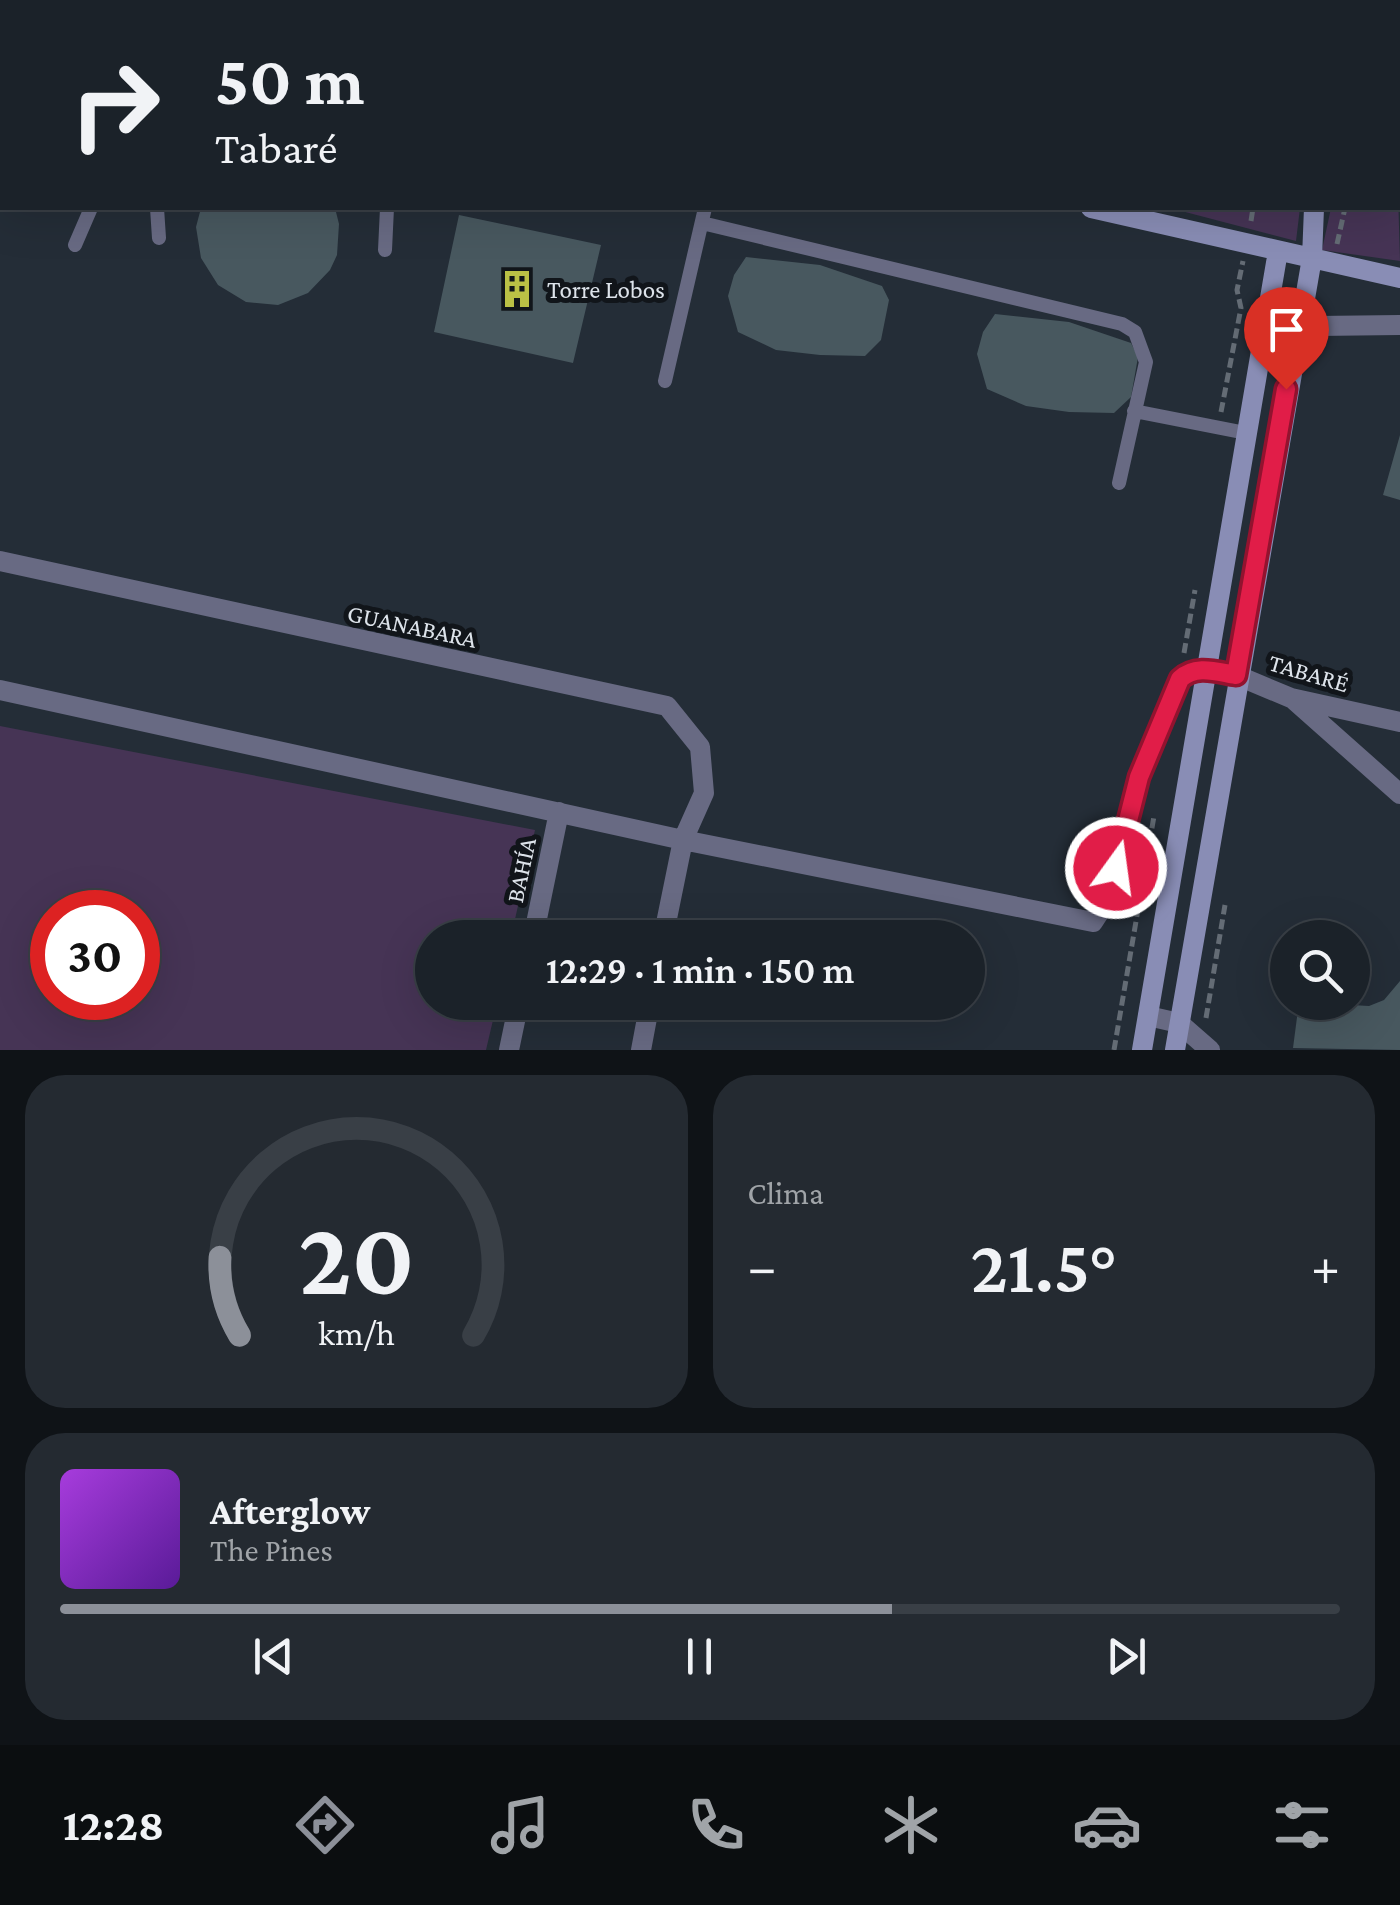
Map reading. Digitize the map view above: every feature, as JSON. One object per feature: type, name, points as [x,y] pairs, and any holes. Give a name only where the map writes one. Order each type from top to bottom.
[{"type":"main road","points":[[1098,210],[1400,278]]},
{"type":"main road","points":[[1175,1050],[1236,675],[1312,258],[1314,210]]},
{"type":"main road","points":[[1142,1050],[1278,251]]},
{"type":"street","points":[[1299,317],[1316,326],[1400,325]]},
{"type":"street","name":"GUANABARA","points":[[0,560],[667,706],[700,747],[704,793],[683,840]]},
{"type":"street","points":[[0,690],[683,840],[1094,922],[1108,899],[1139,777],[1180,679],[1188,671],[1205,670]]},
{"type":"street","name":"TABARÉ","points":[[1205,670],[1236,675],[1291,698],[1400,722]]},
{"type":"street","points":[[1291,698],[1400,794]]},
{"type":"street","name":"BAHÍA","points":[[537,920],[559,812]]},
{"type":"street","points":[[667,920],[683,840]]},
{"type":"street","points":[[1148,1016],[1179,1022],[1210,1050]]},
{"type":"street","points":[[509,1050],[515,1020]]},
{"type":"street","points":[[641,1050],[647,1020]]},
{"type":"lane","points":[[75,245],[90,210]]},
{"type":"lane","points":[[157,210],[159,238]]},
{"type":"lane","points":[[385,250],[387,210]]},
{"type":"lane","points":[[665,381],[705,210]]},
{"type":"lane","points":[[702,223],[1122,324],[1136,332],[1146,362],[1119,483]]},
{"type":"lane","points":[[1134,412],[1246,433]]},
{"type":"path","points":[[1216,426],[1225,401],[1238,327],[1237,290],[1253,210]]},
{"type":"path","points":[[1180,679],[1198,575]]},
{"type":"path","points":[[1114,1050],[1156,802]]},
{"type":"shaded area","points":[[1178,210],[1300,210],[1296,241]]},
{"type":"shaded area","points":[[1331,210],[1399,210],[1400,261],[1322,250]]},
{"type":"shaded area","points":[[0,726],[535,830],[515,920],[415,920],[415,1020],[493,1020],[486,1050],[0,1050]]},
{"type":"building","points":[[200,210],[336,210],[339,224],[337,255],[330,270],[308,293],[278,305],[246,302],[218,285],[201,258],[196,227]]},
{"type":"building","name":"Torre Lobos","points":[[459,215],[601,245],[573,363],[434,332]]},
{"type":"building","points":[[746,257],[820,265],[882,286],[889,300],[881,340],[865,356],[820,355],[776,350],[738,332],[728,296],[734,275]]},
{"type":"building","points":[[995,314],[1069,322],[1131,343],[1138,357],[1131,397],[1114,413],[1069,412],[1026,406],[987,389],[977,354],[983,332]]},
{"type":"building","points":[[1400,435],[1400,500],[1383,495]]},
{"type":"building","points":[[1400,981],[1400,1050],[1293,1048],[1297,1020],[1370,1020],[1370,1006],[1384,1000]]},
{"type":"place","name":"Torre Lobos","points":[[517,289]]},
{"type":"route","points":[[1116,868],[1139,777],[1180,679],[1188,671],[1236,675],[1286,389]]}]
